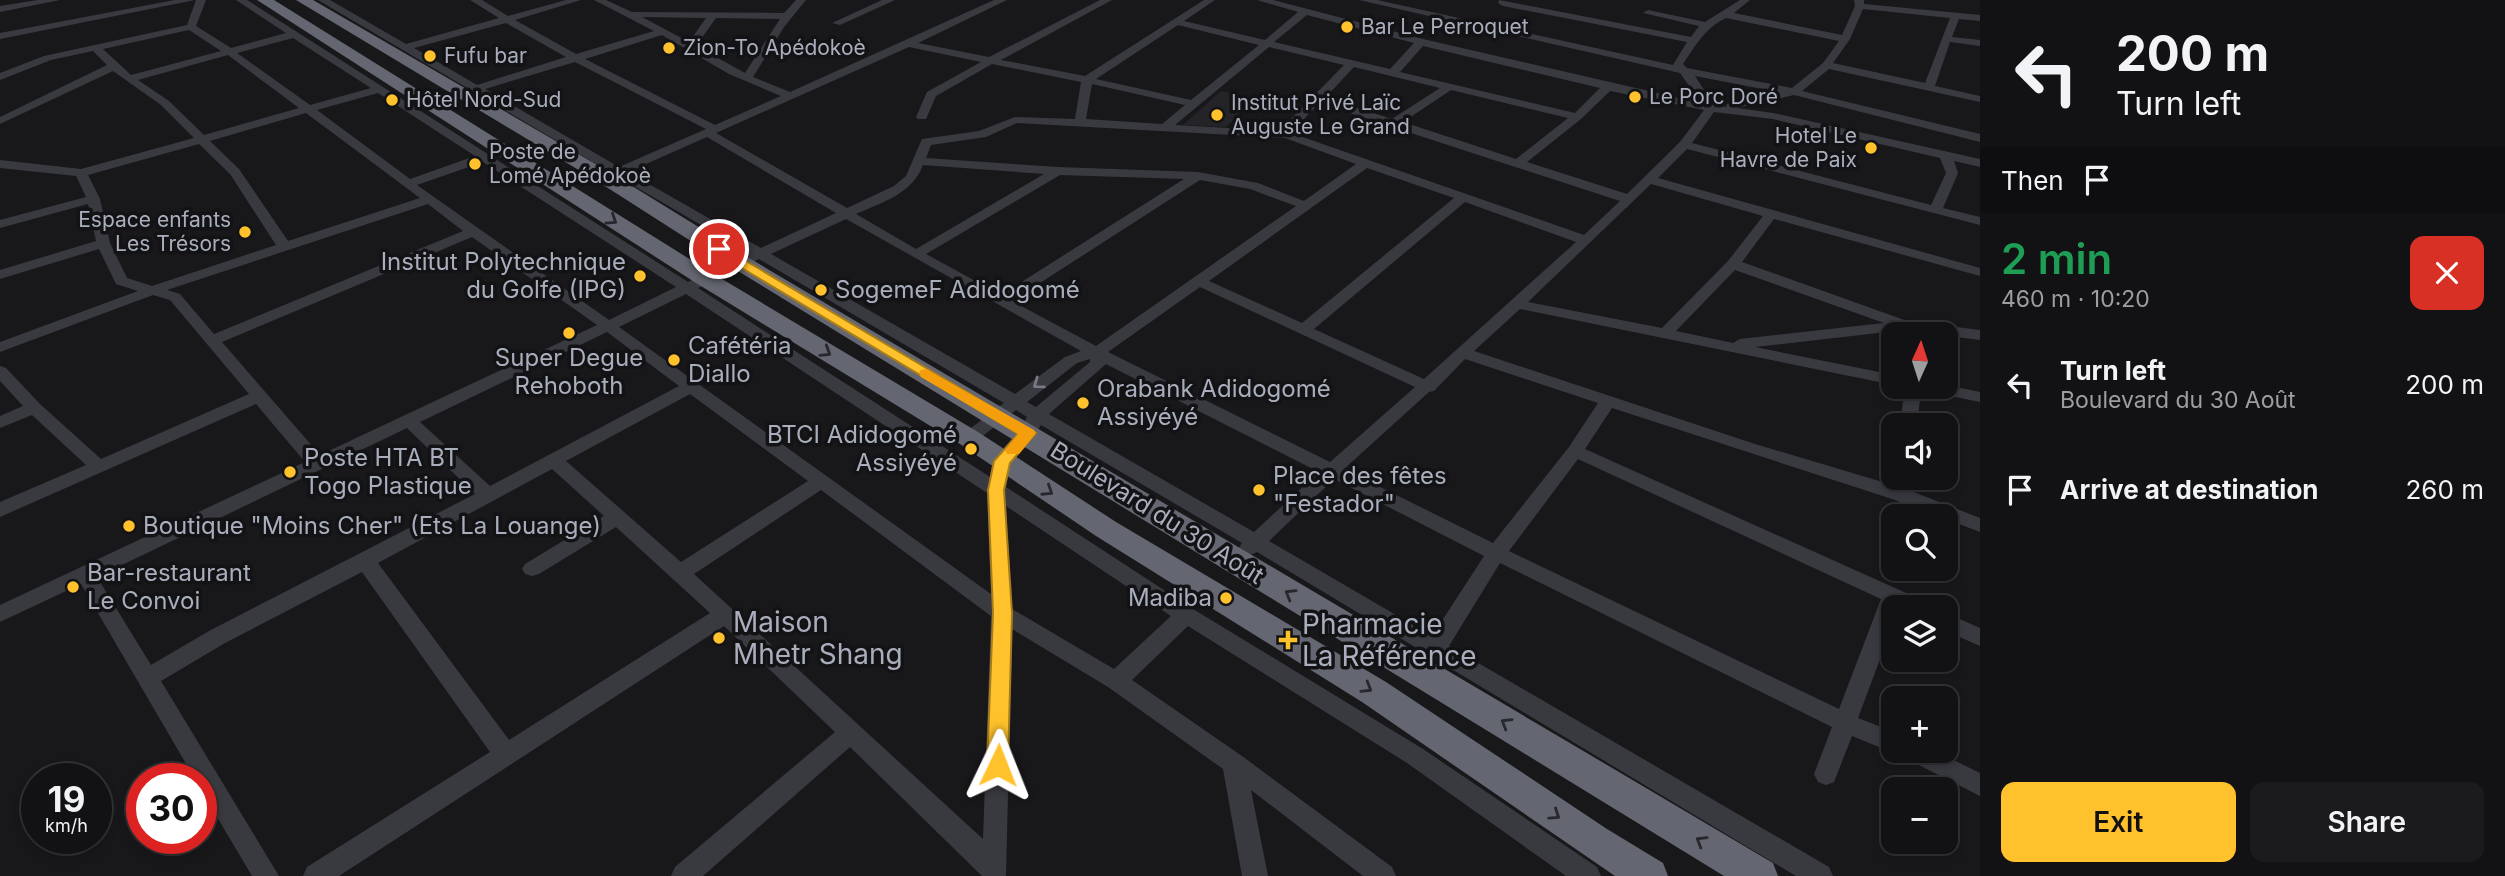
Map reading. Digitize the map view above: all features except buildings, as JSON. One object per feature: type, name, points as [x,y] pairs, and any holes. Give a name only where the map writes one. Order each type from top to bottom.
[{"type":"highway","name":"Boulevard du 30 Août","points":[[264,0],[571,192],[695,282],[969,438],[999,476],[1203,589],[1374,692],[1583,835],[1649,876]]},
{"type":"highway","name":"Boulevard du 30 Août","points":[[303,0],[751,258],[1032,424],[1240,557],[1759,876]]},
{"type":"highway","points":[[571,192],[595,193],[607,176]]},
{"type":"highway","points":[[1203,589],[1227,594],[1237,590],[1246,578],[1240,557]]},
{"type":"street","points":[[0,9],[55,0]]},
{"type":"street","points":[[126,0],[139,9]]},
{"type":"street","points":[[0,36],[190,0]]},
{"type":"street","points":[[191,27],[201,0]]},
{"type":"street","points":[[241,0],[485,157],[695,282],[999,476],[1186,615],[1415,756],[1588,876]]},
{"type":"street","points":[[323,0],[475,89],[607,176],[1002,0]]},
{"type":"street","points":[[475,0],[573,57],[711,130],[917,254],[1097,353],[1496,553],[1845,723],[1881,738]]},
{"type":"street","points":[[407,47],[576,0]]},
{"type":"street","points":[[599,0],[663,31],[747,78],[789,95]]},
{"type":"street","points":[[747,78],[767,50],[785,16],[801,0]]},
{"type":"street","points":[[837,23],[890,0]]},
{"type":"street","points":[[922,117],[931,94],[989,60],[1107,0]]},
{"type":"street","points":[[1080,124],[1087,80],[1210,0]]},
{"type":"street","points":[[1262,0],[1421,43],[1608,87],[1715,108],[1773,116],[1980,163]]},
{"type":"street","points":[[1364,0],[1400,3],[1685,70],[1794,92],[1980,138]]},
{"type":"street","points":[[1504,0],[1503,3],[1692,40]]},
{"type":"street","points":[[1715,108],[1685,70],[1676,64],[1692,40],[1707,25],[1740,6],[1745,0]]},
{"type":"street","points":[[1633,29],[1656,2]]},
{"type":"street","points":[[1821,876],[1435,649],[1240,557],[1331,470],[1428,387],[1650,180],[1715,108],[1794,92],[1827,65],[1845,39],[1860,3],[1980,18]]},
{"type":"street","points":[[629,14],[678,9],[713,15],[785,16]]},
{"type":"street","points":[[1165,127],[1306,11]]},
{"type":"street","points":[[1647,13],[1707,25]]},
{"type":"street","points":[[1723,14],[1845,39]]},
{"type":"street","points":[[690,48],[713,15]]},
{"type":"street","points":[[1929,87],[1955,16]]},
{"type":"street","points":[[1177,22],[1577,117]]},
{"type":"street","points":[[0,77],[42,60],[191,27],[308,108],[473,232],[692,386],[1002,613],[1116,681],[1234,763],[1383,876]]},
{"type":"street","points":[[475,89],[663,31]]},
{"type":"street","points":[[129,79],[295,34]]},
{"type":"street","points":[[1947,39],[1980,43]]},
{"type":"street","points":[[1393,73],[1421,43]]},
{"type":"street","points":[[908,44],[1195,104]]},
{"type":"street","points":[[96,48],[129,79],[160,98],[235,172],[284,246]]},
{"type":"street","points":[[1282,135],[1351,64]]},
{"type":"street","points":[[1827,65],[1980,99]]},
{"type":"street","points":[[0,121],[114,66]]},
{"type":"street","points":[[1394,123],[1450,86]]},
{"type":"street","points":[[1518,163],[1577,117],[1608,87]]},
{"type":"street","points":[[2,166],[81,173],[381,89]]},
{"type":"street","points":[[1318,99],[1628,199]]},
{"type":"street","points":[[0,614],[906,184],[926,142],[982,134],[1008,122],[1039,120],[1282,135],[1367,162],[1586,240]]},
{"type":"street","points":[[1684,145],[1980,220]]},
{"type":"street","points":[[1936,209],[1952,173],[1945,154]]},
{"type":"street","points":[[410,183],[485,157]]},
{"type":"street","points":[[919,161],[1058,171],[1198,176],[1253,186],[1304,205]]},
{"type":"street","points":[[969,438],[1071,360],[1097,353],[1367,162]]},
{"type":"street","points":[[917,254],[1058,171]]},
{"type":"street","points":[[81,173],[93,199],[103,243],[121,281],[176,298],[317,464]]},
{"type":"street","points":[[1001,301],[1198,176]]},
{"type":"street","points":[[1650,180],[1980,272]]},
{"type":"street","points":[[1303,331],[1462,198]]},
{"type":"street","points":[[0,224],[93,199]]},
{"type":"street","points":[[0,347],[153,290],[431,199]]},
{"type":"street","points":[[1665,333],[1733,264],[1772,213]]},
{"type":"street","points":[[210,341],[473,232]]},
{"type":"street","points":[[0,275],[103,243]]},
{"type":"street","points":[[1733,264],[1896,322]]},
{"type":"street","points":[[1198,281],[1428,387]]},
{"type":"street","points":[[1517,304],[1881,377]]},
{"type":"street","points":[[1724,346],[1881,328]]},
{"type":"street","points":[[1958,332],[1980,335]]},
{"type":"street","points":[[994,872],[1002,613],[999,476],[1032,424],[1098,363],[1097,353]]},
{"type":"street","points":[[1464,353],[1608,402],[1881,481]]},
{"type":"street","points":[[0,371],[34,408],[99,467]]},
{"type":"street","points":[[149,677],[217,637],[692,386]]},
{"type":"street","points":[[1958,393],[1980,397]]},
{"type":"street","points":[[0,510],[259,396]]},
{"type":"street","points":[[1435,649],[1496,553],[1575,451],[1608,402]]},
{"type":"street","points":[[0,422],[34,408]]},
{"type":"street","points":[[409,421],[488,495]]},
{"type":"street","points":[[1575,451],[1891,595]]},
{"type":"street","points":[[553,460],[680,573],[994,872]]},
{"type":"street","points":[[680,573],[822,481]]},
{"type":"street","points":[[1908,490],[1980,525]]},
{"type":"street","points":[[532,569],[616,518]]},
{"type":"street","points":[[365,561],[506,755]]},
{"type":"street","points":[[85,574],[266,876]]},
{"type":"street","points":[[316,876],[724,615]]},
{"type":"street","points":[[1116,681],[1186,615]]},
{"type":"street","points":[[1958,627],[1980,638]]},
{"type":"street","points":[[1826,774],[1881,628]]},
{"type":"street","points":[[684,876],[849,733]]},
{"type":"street","points":[[1234,763],[1255,876]]},
{"type":"street","points":[[1937,763],[1980,785]]},
{"type":"shaded area","points":[[1221,91],[1256,98],[1226,127],[1183,125]]},
{"type":"slow traffic","points":[[926,373],[1028,433],[1013,450]]},
{"type":"place","name":"Bar Le Perroquet","points":[[1347,27]]},
{"type":"place","name":"Zion-To Apédokoè","points":[[669,48]]},
{"type":"place","name":"Fufu bar","points":[[430,56]]},
{"type":"place","name":"Le Porc Doré","points":[[1635,97]]},
{"type":"place","name":"Hôtel Nord-Sud","points":[[392,100]]},
{"type":"place","name":"Institut Privé Laïc Auguste Le Grand","points":[[1217,115]]},
{"type":"place","name":"Hotel Le Havre de Paix","points":[[1871,148]]},
{"type":"place","name":"Poste de Lomé Apédokoè","points":[[475,164]]},
{"type":"place","name":"Espace enfants Les Trésors","points":[[245,232]]},
{"type":"place","name":"Institut Polytechnique du Golfe (IPG)","points":[[640,276]]},
{"type":"place","name":"SogemeF Adidogomé","points":[[821,290]]},
{"type":"place","name":"Super Degue Rehoboth","points":[[569,333]]},
{"type":"place","name":"Cafétéria Diallo","points":[[674,360]]},
{"type":"place","name":"Orabank Adidogomé Assiyéyé","points":[[1083,403]]},
{"type":"place","name":"BTCI Adidogomé Assiyéyé","points":[[971,449]]},
{"type":"place","name":"Poste HTA BT Togo Plastique","points":[[290,472]]},
{"type":"place","name":"Place des fêtes \"Festador\"","points":[[1259,490]]},
{"type":"place","name":"Boutique \"Moins Cher\" (Ets La Louange)","points":[[129,526]]},
{"type":"place","name":"Bar-restaurant Le Convoi","points":[[73,587]]},
{"type":"place","name":"Madiba","points":[[1226,598]]},
{"type":"place","name":"Maison Mhetr Shang","points":[[719,638]]},
{"type":"place","name":"Pharmacie La Référence","points":[[1288,640]]},
{"type":"route","points":[[719,249],[1028,433],[1002,461],[996,490],[1002,613],[998,765]]}]
